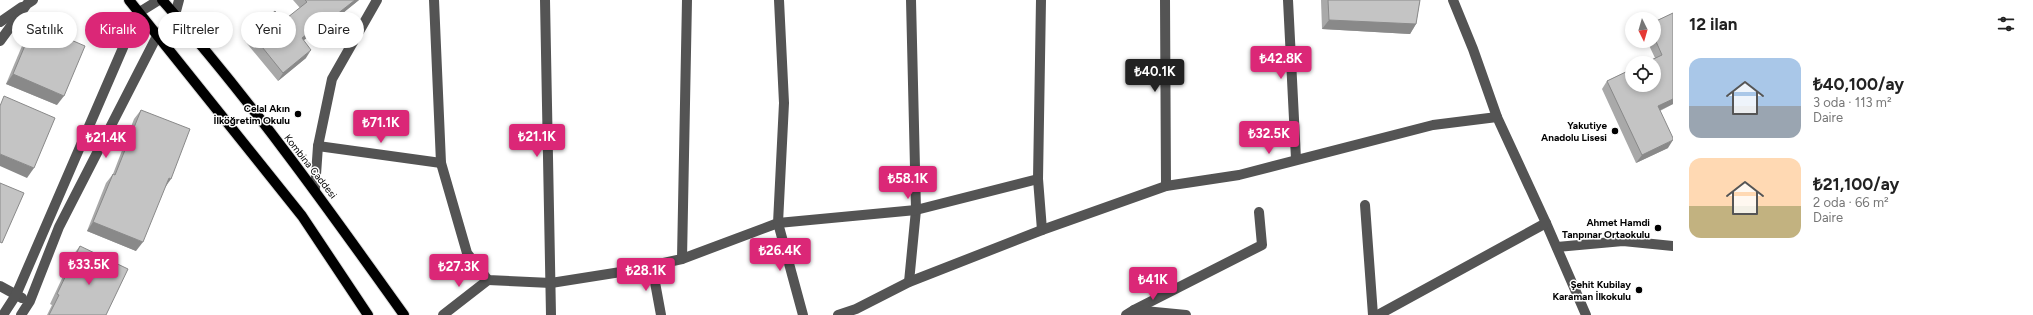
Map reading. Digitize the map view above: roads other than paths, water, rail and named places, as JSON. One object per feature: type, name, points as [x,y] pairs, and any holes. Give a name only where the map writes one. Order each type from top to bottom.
[{"type":"main road","points":[[129,0],[137,12]]},
{"type":"main road","name":"Kombina Caddesi","points":[[162,0],[172,12]]},
{"type":"main road","points":[[150,28],[302,216],[368,315]]},
{"type":"main road","name":"Kombina Caddesi","points":[[202,48],[315,189],[404,315]]},
{"type":"street","points":[[140,12],[159,0]]},
{"type":"street","points":[[176,12],[179,0]]},
{"type":"street","points":[[315,189],[318,146],[332,78],[377,0]]},
{"type":"street","points":[[434,0],[441,163],[468,253],[488,280]]},
{"type":"street","points":[[545,0],[551,315]]},
{"type":"street","points":[[682,259],[687,0]]},
{"type":"street","points":[[779,0],[784,103],[778,223],[803,315]]},
{"type":"street","points":[[909,282],[916,210],[911,0]]},
{"type":"street","points":[[1041,0],[1038,180],[1042,230]]},
{"type":"street","points":[[1165,0],[1166,186]]},
{"type":"street","points":[[1288,0],[1296,159]]},
{"type":"street","points":[[1453,0],[1473,49],[1497,118],[1557,247],[1586,315]]},
{"type":"street","points":[[0,22],[30,2]]},
{"type":"street","points":[[0,41],[30,2]]},
{"type":"street","points":[[21,315],[30,302],[59,227],[157,36]]},
{"type":"street","points":[[2,315],[16,295],[123,48]]},
{"type":"street","points":[[838,315],[856,309],[909,282],[1042,230],[1166,186],[1239,174],[1434,125],[1497,118]]},
{"type":"street","points":[[318,146],[441,163]]},
{"type":"street","points":[[443,315],[488,280],[551,283],[652,266],[682,259],[778,223],[916,210],[1038,180]]},
{"type":"street","points":[[1365,205],[1373,315]]},
{"type":"street","points":[[1130,313],[1262,246],[1259,212]]},
{"type":"street","points":[[1378,315],[1546,223]]},
{"type":"street","points":[[1557,247],[1623,241],[1673,246]]},
{"type":"street","points":[[652,266],[661,315]]},
{"type":"street","points":[[0,286],[30,302]]},
{"type":"street","points":[[1130,313],[1186,315]]},
{"type":"place","name":"Celal Akın İlköğretim Okulu","points":[[298,114]]},
{"type":"place","name":"Yakutiye Anadolu Lisesi","points":[[1615,131]]},
{"type":"place","name":"Ahmet Hamdi Tanpınar Ortaokulu","points":[[1658,228]]},
{"type":"place","name":"Şehit Kubilay Karaman İlkokulu","points":[[1639,290]]}]
